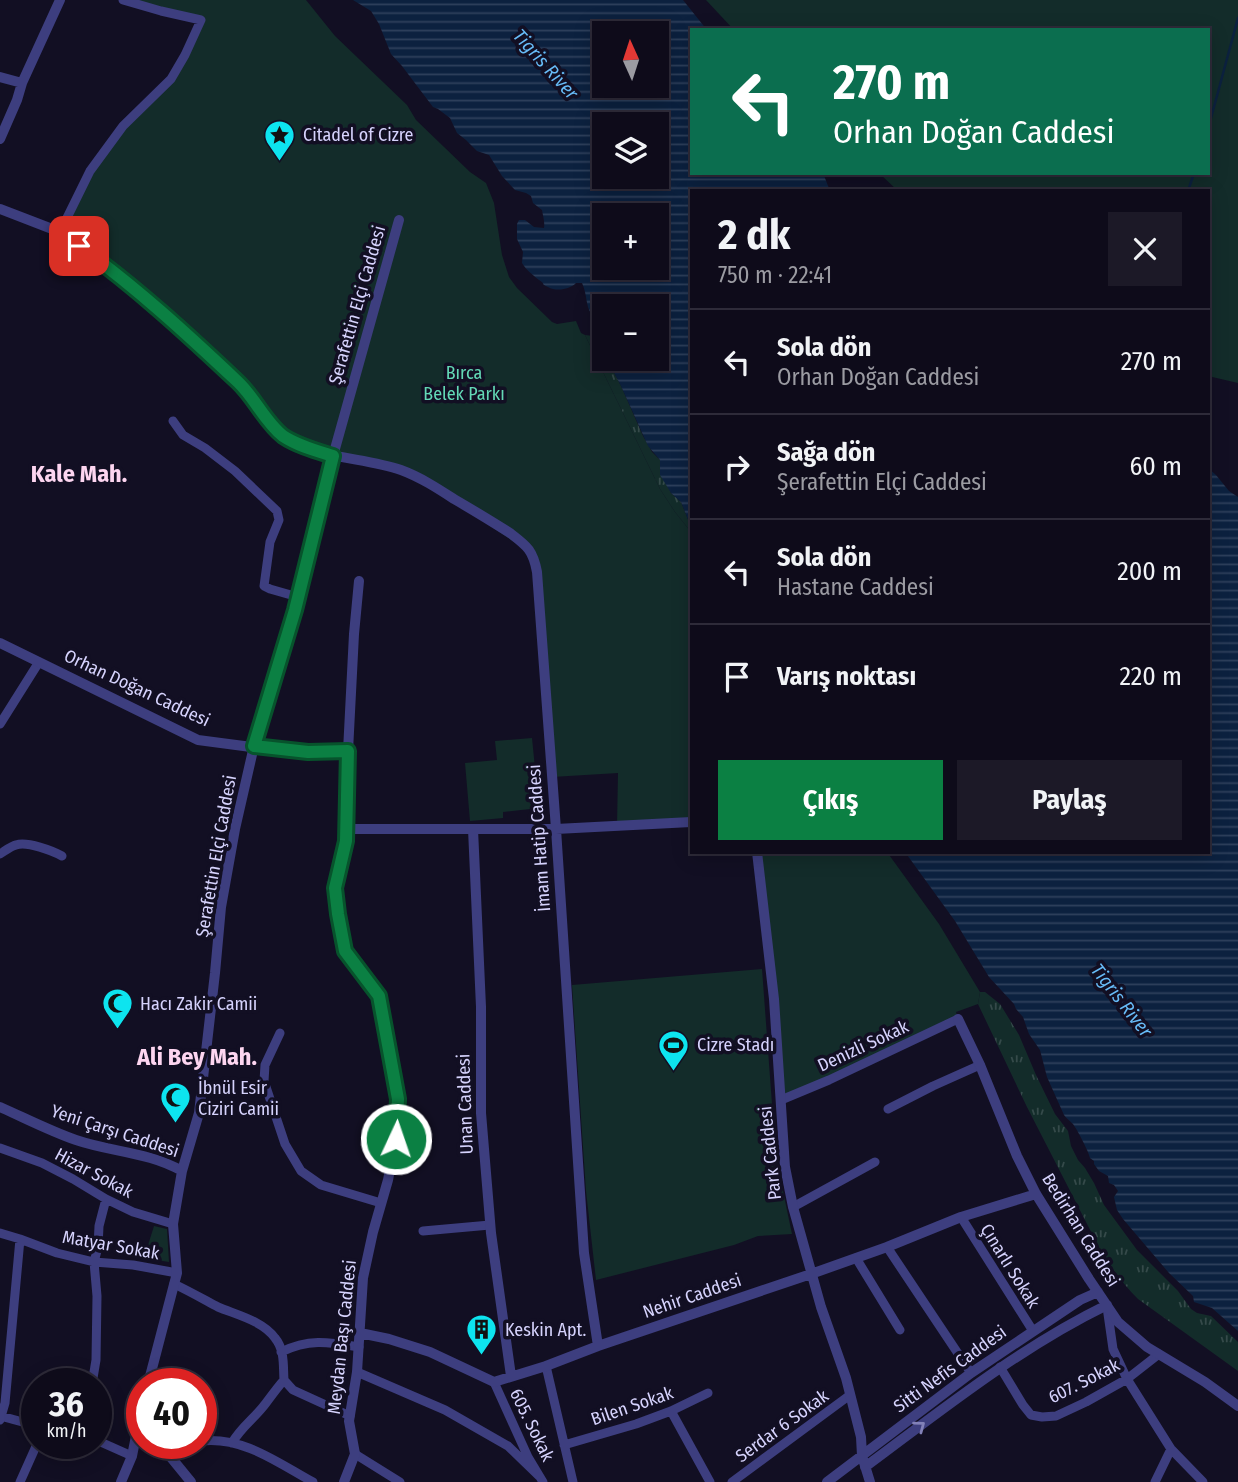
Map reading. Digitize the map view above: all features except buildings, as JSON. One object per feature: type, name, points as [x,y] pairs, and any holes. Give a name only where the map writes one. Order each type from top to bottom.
[{"type":"street","points":[[0,139],[60,0]]},
{"type":"street","points":[[60,232],[90,171],[123,126],[171,79],[201,20],[123,0]]},
{"type":"street","points":[[0,77],[22,83]]},
{"type":"street","points":[[0,209],[60,232],[116,273],[242,386],[277,431],[288,439],[333,456]]},
{"type":"street","name":"Şerafettin Elçi Caddesi","points":[[152,1368],[176,1278],[173,1224],[182,1171],[199,1113],[221,907],[235,829],[254,746],[298,597],[333,456],[399,219]]},
{"type":"street","points":[[173,421],[183,435],[235,471],[277,511],[279,520],[270,542],[264,586],[298,597]]},
{"type":"street","name":"İmam Hatip Caddesi","points":[[333,456],[389,467],[423,480],[510,533],[533,555],[537,572],[556,829],[584,1253],[598,1346]]},
{"type":"street","name":"Meydan Başı Caddesi","points":[[355,1454],[349,1421],[358,1372],[363,1278],[388,1180],[396,1139],[398,1099],[379,996],[345,951],[335,888],[347,829],[348,751],[359,581]]},
{"type":"street","name":"Orhan Doğan Caddesi","points":[[0,643],[198,740],[308,752],[348,751]]},
{"type":"street","points":[[0,724],[39,662]]},
{"type":"street","points":[[347,829],[556,829],[690,822]]},
{"type":"street","name":"Unan Caddesi","points":[[473,829],[480,971],[481,1113],[490,1226],[511,1376]]},
{"type":"street","points":[[0,854],[16,844],[24,844],[54,851],[62,856]]},
{"type":"street","name":"Park Caddesi","points":[[757,854],[774,999],[785,1167],[811,1274],[850,1395],[870,1482]]},
{"type":"street","name":"Denizli Sokak","points":[[781,1100],[958,1019]]},
{"type":"street","name":"Bedirhan Caddesi","points":[[958,1019],[981,1065],[1017,1156],[1036,1194],[1118,1322],[1147,1347],[1205,1382],[1238,1406]]},
{"type":"street","points":[[280,1033],[265,1065],[264,1081],[285,1144],[301,1171],[321,1185],[381,1203]]},
{"type":"street","points":[[888,1109],[981,1065]]},
{"type":"street","name":"Yeni Çarşı Caddesi","points":[[0,1107],[77,1141],[137,1154],[170,1164],[182,1171]]},
{"type":"street","name":"Hizar Sokak","points":[[0,1149],[42,1163],[134,1212],[173,1224]]},
{"type":"street","points":[[793,1207],[875,1162]]},
{"type":"street","name":"Nehir Caddesi","points":[[494,1382],[811,1274],[961,1217],[1036,1194]]},
{"type":"street","points":[[95,1368],[97,1296],[94,1262],[106,1199]]},
{"type":"street","name":"Çınarlı Sokak","points":[[961,1217],[1033,1331]]},
{"type":"street","points":[[423,1231],[490,1226]]},
{"type":"street","name":"Matyar Sokak","points":[[0,1233],[57,1253],[94,1262],[133,1265],[176,1278],[218,1306],[265,1328],[276,1339],[281,1352]]},
{"type":"street","points":[[20,1239],[5,1403],[1,1418],[21,1422]]},
{"type":"street","points":[[887,1247],[971,1373]]},
{"type":"street","points":[[856,1258],[900,1330]]},
{"type":"street","name":"Sitti Nefis Caddesi","points":[[827,1482],[864,1461],[971,1373],[1080,1300],[1098,1292]]},
{"type":"street","points":[[864,1461],[1000,1367],[1107,1306],[1113,1349],[1126,1379],[1171,1449],[1203,1482]]},
{"type":"street","points":[[360,1332],[430,1352],[494,1382]]},
{"type":"street","points":[[350,1416],[293,1390],[284,1380],[281,1352],[303,1343],[338,1344],[359,1348]]},
{"type":"street","name":"607. Sokak","points":[[1000,1367],[1031,1415],[1042,1418],[1056,1416],[1126,1379],[1159,1353]]},
{"type":"street","points":[[546,1366],[573,1482]]},
{"type":"street","points":[[358,1372],[445,1410],[508,1446],[541,1479]]},
{"type":"street","points":[[232,1443],[239,1431],[284,1380]]},
{"type":"street","name":"605. Sokak","points":[[494,1382],[528,1457],[541,1479]]},
{"type":"street","name":"Bilen Sokak","points":[[565,1445],[636,1424],[708,1393]]},
{"type":"street","name":"Serdar 6 Sokak","points":[[732,1482],[850,1395]]},
{"type":"street","points":[[671,1411],[710,1482]]},
{"type":"street","points":[[217,1441],[248,1447],[313,1482]]},
{"type":"street","points":[[1155,1482],[1171,1449]]},
{"type":"street","points":[[344,1482],[355,1454],[400,1482]]},
{"type":"street","points":[[20,1482],[30,1459]]},
{"type":"street","points":[[121,1482],[131,1459]]},
{"type":"street","points":[[173,1459],[191,1482]]},
{"type":"green space","name":"Bırca Belek Parkı","points":[[123,0],[306,0],[335,36],[407,105],[416,120],[470,172],[486,183],[494,203],[502,255],[509,277],[552,322],[557,324],[576,321],[592,349],[592,371],[603,371],[660,489],[690,531],[690,822],[617,826],[618,773],[552,777],[533,555],[423,480],[288,439],[242,385],[60,232],[90,171],[123,126],[171,79],[200,21]]},
{"type":"green space","points":[[706,0],[1238,0],[1238,383],[1210,376],[1210,189],[896,189],[881,175],[1210,175],[1210,28],[732,28]]},
{"type":"green space","points":[[585,335],[592,336],[592,349]]},
{"type":"green space","points":[[603,371],[613,371],[643,436],[660,460],[660,471],[671,493],[681,502],[690,531],[660,489]]},
{"type":"green space","points":[[532,738],[539,808],[503,812],[503,818],[470,821],[465,763],[497,760],[495,741]]},
{"type":"green space","points":[[757,854],[888,854],[939,924],[980,992],[978,1004],[956,1012],[958,1019],[781,1100]]},
{"type":"green space","name":"Cizre Stadı","points":[[762,969],[776,1158],[792,1234],[758,1236],[734,1245],[596,1280],[586,1191],[572,985]]},
{"type":"green space","points":[[980,992],[985,992],[1000,1004],[1019,1035],[1055,1114],[1068,1131],[1078,1160],[1094,1183],[1104,1205],[1137,1250],[1178,1291],[1191,1309],[1211,1316],[1238,1342],[1238,1371],[1138,1299],[1103,1255],[978,1004]]},
{"type":"green space","points":[[154,1226],[167,1229],[169,1262],[144,1258]]},
{"type":"water","name":"Tigris River","points":[[353,0],[683,0],[705,28],[690,28],[690,175],[824,175],[829,189],[690,189],[690,524],[681,502],[671,493],[660,475],[660,460],[648,446],[613,371],[669,371],[669,294],[592,294],[592,316],[582,283],[563,289],[552,289],[544,285],[522,263],[523,252],[517,239],[519,220],[544,228],[542,210],[533,203],[531,196],[515,190],[489,155],[477,151],[457,133],[450,118],[433,107],[391,54],[371,11]]},
{"type":"water","name":"Tigris River","points":[[1210,470],[1238,497],[1238,1331],[1212,1308],[1194,1302],[1193,1296],[1169,1273],[1123,1219],[1117,1210],[1114,1197],[1118,1191],[1109,1183],[1108,1176],[1094,1164],[1075,1127],[1064,1115],[1047,1077],[1040,1050],[1029,1034],[1023,1017],[989,977],[955,921],[906,854],[1210,854]]},
{"type":"waterway","points":[[1210,122],[1238,18]]},
{"type":"waterway","points":[[1189,189],[1193,175]]},
{"type":"place","name":"Citadel of Cizre","points":[[280,162]]},
{"type":"place","name":"Hacı Zakir Camii","points":[[117,1031]]},
{"type":"place","name":"Cizre Stadı","points":[[674,1072]]},
{"type":"place","name":"İbnül Esir Ciziri Camii","points":[[175,1125]]},
{"type":"place","name":"Keskin Apt.","points":[[482,1357]]},
{"type":"district","name":"Kale Mah.","points":[[79,474]]},
{"type":"district","name":"Ali Bey Mah.","points":[[197,1057]]},
{"type":"route","points":[[79,246],[116,273],[176,324],[242,386],[277,431],[288,439],[333,456],[295,610],[254,746],[282,751],[348,751],[346,841],[335,888],[338,914],[345,951],[379,996],[398,1099],[396,1139]]}]
